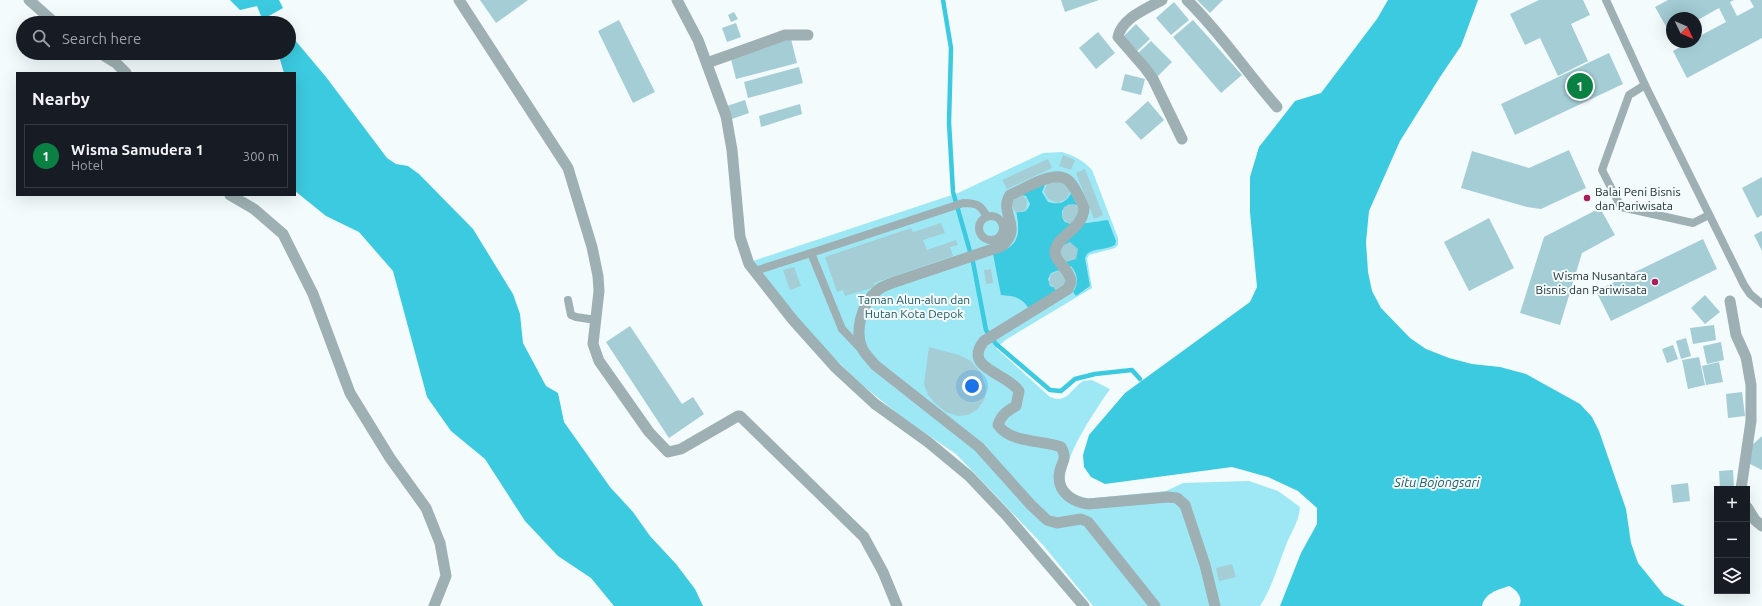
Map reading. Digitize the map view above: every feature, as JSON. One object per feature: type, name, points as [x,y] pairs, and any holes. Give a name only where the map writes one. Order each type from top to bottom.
[{"type":"street","points":[[29,0],[48,16]]},
{"type":"street","points":[[459,0],[568,168],[592,247],[598,276],[599,291],[593,344],[598,361],[649,432],[668,452],[681,449],[740,416],[864,537],[883,572],[897,606]]},
{"type":"street","points":[[677,0],[698,40],[707,62],[729,130],[740,237],[743,250],[755,271],[793,320],[836,368],[875,404],[928,442],[969,476],[1006,515],[1084,606]]},
{"type":"street","points":[[1162,0],[1134,15],[1121,29],[1118,37],[1153,79],[1182,139]]},
{"type":"street","points":[[1187,0],[1210,22],[1255,82],[1277,107]]},
{"type":"street","points":[[707,62],[785,34],[808,35]]},
{"type":"street","points":[[111,60],[125,72]]},
{"type":"street","points":[[1155,606],[1088,522],[1081,519],[1057,523],[1047,520],[1031,505],[978,447],[875,365],[863,350],[859,333],[861,316],[868,301],[877,290],[892,283],[1002,246],[1008,241],[1012,228],[1006,206],[1010,195],[1054,175],[1062,176],[1073,186],[1084,208],[1082,221],[1056,246],[1056,258],[1068,270],[1071,277],[1071,282],[1068,289],[984,341],[977,352],[983,366],[1010,381],[1020,391],[1016,406],[1005,412],[1000,418],[998,425],[1002,431],[1010,435],[1061,447],[1065,460],[1059,476],[1061,487],[1068,497],[1078,503],[1088,504],[1168,497],[1177,498],[1185,505],[1205,565],[1216,606]]},
{"type":"street","points":[[232,196],[254,209],[283,234],[313,294],[350,393],[390,458],[426,508],[440,543],[446,576],[434,606]]},
{"type":"street","points":[[1730,301],[1736,335],[1746,357],[1751,385],[1750,421],[1741,486]]},
{"type":"street","points":[[1750,512],[1755,520],[1762,526]]},
{"type":"lane","points":[[1606,0],[1645,85],[1744,286],[1750,294],[1762,304]]},
{"type":"lane","points":[[1645,85],[1629,95],[1602,170],[1621,207],[1692,223],[1709,215]]},
{"type":"lane","points":[[755,271],[963,203],[975,203],[981,206],[987,217]]},
{"type":"lane","points":[[811,253],[842,329],[863,350]]},
{"type":"lane","points":[[568,300],[572,315],[596,320]]},
{"type":"green space","name":"Taman Alun-alun dan Hutan Kota Depok","points":[[1062,152],[1078,159],[1092,170],[1118,238],[1118,245],[1115,248],[1089,255],[1087,259],[1092,288],[1007,339],[996,348],[1050,397],[1060,399],[1068,395],[1083,381],[1092,380],[1110,389],[1076,444],[1067,467],[1065,478],[1066,486],[1070,492],[1077,496],[1084,499],[1166,491],[1183,483],[1249,481],[1278,491],[1300,507],[1296,522],[1271,584],[1260,606],[1093,606],[1043,545],[956,454],[904,419],[861,384],[808,333],[753,261],[958,193],[1043,153]]},
{"type":"water","points":[[230,0],[279,0],[283,8],[269,16],[261,16],[257,6],[240,10]]},
{"type":"water","name":"Situ Bojongsari","points":[[1388,0],[1478,0],[1461,46],[1400,141],[1369,211],[1366,242],[1368,272],[1372,291],[1381,308],[1410,338],[1426,349],[1449,358],[1472,364],[1500,367],[1526,374],[1580,404],[1592,417],[1599,431],[1626,509],[1631,543],[1638,563],[1664,595],[1685,606],[1519,606],[1521,600],[1520,597],[1514,589],[1509,586],[1489,595],[1482,606],[1280,606],[1301,553],[1317,524],[1317,508],[1298,491],[1268,477],[1232,467],[1105,484],[1091,477],[1084,467],[1083,455],[1089,435],[1125,393],[1250,302],[1257,287],[1250,212],[1250,177],[1259,147],[1295,101],[1321,93],[1377,19]]},
{"type":"water","points":[[296,41],[326,77],[387,158],[396,164],[408,166],[419,174],[473,229],[513,294],[520,314],[523,343],[546,386],[558,393],[564,422],[610,487],[633,512],[650,536],[676,564],[695,589],[703,606],[614,606],[591,578],[558,556],[525,521],[485,459],[451,431],[427,397],[393,271],[359,232],[326,216],[296,192],[296,72],[284,72],[280,60],[296,60]]},
{"type":"water","points":[[1046,182],[1042,192],[1048,202],[1062,202],[1067,199],[1071,193],[1077,205],[1068,205],[1062,211],[1064,221],[1067,223],[1078,224],[1108,220],[1116,241],[1115,245],[1112,247],[1093,251],[1087,254],[1085,258],[1090,286],[1076,296],[1073,292],[1077,279],[1071,266],[1051,273],[1048,279],[1050,286],[1059,289],[1029,309],[1024,302],[1017,298],[1001,295],[993,254],[1008,248],[1016,239],[1018,234],[1018,219],[1016,211],[1025,211],[1028,209],[1030,204],[1026,196],[1020,195]]},
{"type":"building","points":[[480,0],[528,0],[496,23]]},
{"type":"building","points":[[1061,0],[1099,0],[1065,12]]},
{"type":"building","points":[[1197,0],[1223,0],[1210,13]]},
{"type":"building","points":[[1539,0],[1583,0],[1590,15],[1571,24],[1588,61],[1558,76],[1540,38],[1525,45],[1510,14]]},
{"type":"building","points":[[1668,0],[1734,0],[1730,2],[1737,16],[1754,7],[1750,0],[1762,0],[1762,38],[1687,78],[1673,51],[1678,48],[1702,48],[1702,35],[1726,22],[1719,8],[1702,18],[1702,12],[1666,12],[1666,26],[1655,7]]},
{"type":"building","points":[[1174,2],[1189,20],[1171,35],[1156,18]]},
{"type":"building","points":[[734,12],[738,19],[731,22],[728,15]]},
{"type":"building","points":[[619,20],[655,92],[633,103],[598,31]]},
{"type":"building","points":[[1193,20],[1242,75],[1221,93],[1173,37]]},
{"type":"building","points":[[736,23],[741,37],[727,42],[722,28]]},
{"type":"building","points":[[1136,24],[1150,39],[1134,54],[1120,40]]},
{"type":"building","points":[[1098,32],[1115,53],[1096,69],[1079,48]]},
{"type":"building","points":[[791,39],[797,63],[736,79],[730,55]]},
{"type":"building","points":[[1151,41],[1172,62],[1157,77],[1135,56]]},
{"type":"building","points":[[1609,53],[1623,84],[1515,135],[1501,104]]},
{"type":"building","points":[[799,67],[803,83],[748,98],[744,82]]},
{"type":"building","points":[[1125,74],[1145,79],[1141,95],[1121,90]]},
{"type":"building","points":[[745,100],[749,113],[732,119],[727,106]]},
{"type":"building","points":[[1148,101],[1164,120],[1141,140],[1125,122]]},
{"type":"building","points":[[800,104],[802,114],[761,127],[759,116]]},
{"type":"building","points":[[1569,150],[1586,188],[1541,209],[1527,207],[1461,188],[1472,151],[1529,168]]},
{"type":"building","points":[[1063,155],[1075,160],[1071,170],[1059,166]]},
{"type":"building","points":[[1048,159],[1052,168],[1007,189],[1002,180]]},
{"type":"building","points":[[1085,169],[1103,215],[1094,219],[1076,173]]},
{"type":"building","points":[[1057,177],[1071,190],[1066,199],[1058,203],[1048,199],[1044,191],[1048,182]]},
{"type":"building","points":[[1762,177],[1762,215],[1757,218],[1742,188]]},
{"type":"building","points":[[1020,193],[1027,200],[1026,210],[1016,213],[1010,202]]},
{"type":"building","points":[[1074,204],[1081,211],[1074,222],[1069,224],[1062,218],[1064,207]]},
{"type":"building","points":[[1600,208],[1615,235],[1582,253],[1560,325],[1520,313],[1544,237]]},
{"type":"building","points":[[1489,218],[1514,268],[1469,291],[1444,242]]},
{"type":"building","points":[[941,223],[945,233],[923,240],[927,250],[956,240],[958,245],[950,247],[953,256],[874,283],[875,287],[845,296],[843,290],[837,292],[825,257],[911,228],[913,232]]},
{"type":"building","points":[[1762,231],[1762,251],[1754,235]]},
{"type":"building","points":[[1703,239],[1717,269],[1611,321],[1596,291]]},
{"type":"building","points":[[1070,242],[1078,249],[1076,259],[1066,262],[1058,256],[1061,246]]},
{"type":"building","points":[[794,267],[801,286],[790,290],[783,270]]},
{"type":"building","points":[[991,269],[993,283],[986,284],[984,270]]},
{"type":"building","points":[[1061,270],[1067,287],[1056,291],[1053,286],[1049,284],[1051,274]]},
{"type":"building","points":[[1705,295],[1720,312],[1705,324],[1691,308]]},
{"type":"building","points":[[1714,325],[1716,340],[1693,344],[1690,328]]},
{"type":"building","points":[[630,326],[682,404],[693,397],[704,414],[669,438],[606,342]]},
{"type":"building","points":[[1686,338],[1691,356],[1681,359],[1676,341]]},
{"type":"building","points":[[1721,342],[1724,360],[1707,364],[1703,346]]},
{"type":"building","points":[[1673,345],[1678,359],[1667,363],[1662,349]]},
{"type":"building","points":[[929,347],[959,355],[971,361],[981,373],[986,387],[985,398],[978,409],[968,415],[958,416],[946,412],[928,395],[924,384]]},
{"type":"building","points":[[1699,357],[1705,385],[1688,389],[1682,360]]},
{"type":"building","points":[[1719,362],[1723,382],[1706,385],[1702,366]]},
{"type":"building","points":[[1742,392],[1745,416],[1728,418],[1726,394]]},
{"type":"building","points":[[1762,436],[1762,470],[1750,464],[1749,448]]},
{"type":"building","points":[[1733,470],[1734,486],[1720,486],[1719,471]]},
{"type":"building","points":[[1688,483],[1690,501],[1673,503],[1671,485]]},
{"type":"building","points":[[1232,564],[1236,577],[1219,581],[1216,568]]},
{"type":"waterway","points":[[943,0],[951,48],[949,122],[953,192],[973,262],[986,330],[996,344],[1050,390],[1061,391],[1075,379],[1095,374],[1132,370],[1140,379]]},
{"type":"place","name":"Wisma Samudera 1","points":[[1580,86]]},
{"type":"place","name":"Balai Peni Bisnis dan Pariwisata","points":[[1587,198]]},
{"type":"place","name":"Wisma Nusantara Bisnis dan Pariwisata","points":[[1655,282]]}]
